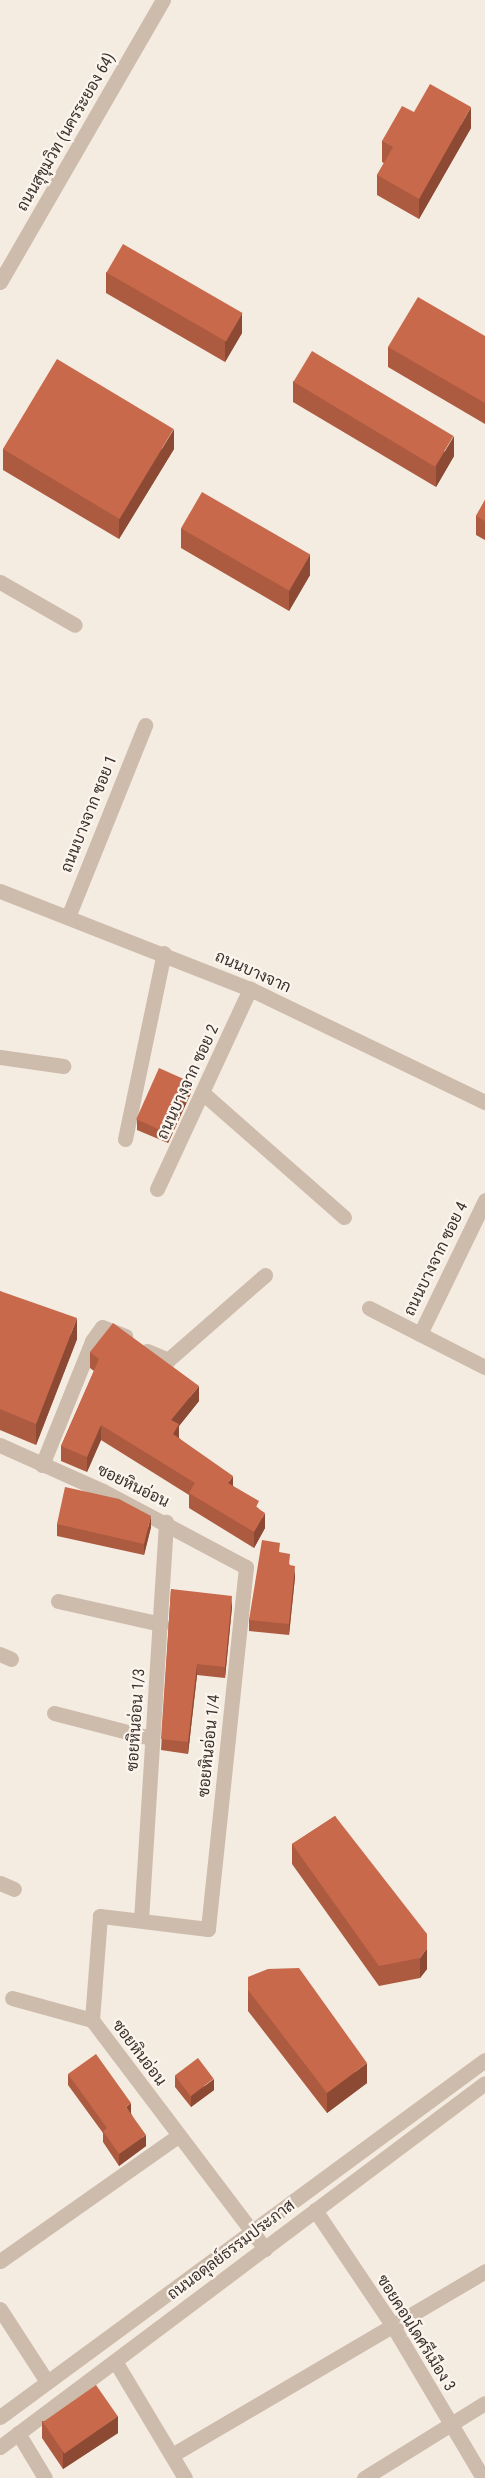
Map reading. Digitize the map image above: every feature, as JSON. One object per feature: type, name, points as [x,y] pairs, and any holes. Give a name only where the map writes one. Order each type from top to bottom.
[{"type":"street","name":"ถนนสุขุมวิท (นครระยอง 64)","points":[[0,282],[163,0]]},
{"type":"street","points":[[0,582],[75,625]]},
{"type":"street","name":"ถนนบางจาก ซอย 1","points":[[68,917],[145,725]]},
{"type":"street","name":"ถนนบางจาก","points":[[0,891],[165,953],[250,989],[485,1102]]},
{"type":"street","points":[[124,1139],[165,953]]},
{"type":"street","name":"ถนนบางจาก ซอย 2","points":[[157,1189],[205,1095],[250,989]]},
{"type":"street","points":[[0,1057],[63,1066]]},
{"type":"street","points":[[205,1095],[344,1216]]},
{"type":"street","name":"ถนนบางจาก ซอย 4","points":[[420,1334],[485,1200]]},
{"type":"street","points":[[42,1465],[82,1357],[102,1327],[114,1327],[159,1360],[168,1360],[265,1275]]},
{"type":"street","points":[[369,1308],[485,1367]]},
{"type":"street","name":"ซอยหินอ่อน","points":[[0,1445],[166,1522],[246,1567]]},
{"type":"street","name":"ซอยหินอ่อน 1/3","points":[[141,1920],[166,1522]]},
{"type":"street","name":"ซอยหินอ่อน 1/4","points":[[208,1929],[246,1567]]},
{"type":"street","points":[[58,1601],[161,1624]]},
{"type":"street","points":[[54,1713],[152,1738]]},
{"type":"street","name":"ซอยหินอ่อน","points":[[208,1929],[100,1916],[92,2020],[265,2249]]},
{"type":"street","points":[[12,1998],[92,2020]]},
{"type":"street","name":"ถนนอดุลย์ธรรมประภาส","points":[[0,2417],[46,2380],[485,2060]]},
{"type":"street","name":"ถนนอดุลย์ธรรมประภาส","points":[[0,2448],[485,2083]]},
{"type":"street","points":[[0,2261],[178,2136]]},
{"type":"street","name":"ซอยคอนโดศรีเมือง 3","points":[[315,2210],[391,2323],[483,2478]]},
{"type":"street","points":[[172,2455],[391,2323],[485,2271]]},
{"type":"street","points":[[0,2309],[46,2380]]},
{"type":"street","points":[[115,2361],[185,2478]]},
{"type":"street","points":[[364,2478],[485,2403]]},
{"type":"street","points":[[18,2433],[45,2478]]},
{"type":"building","points":[[430,84],[471,107],[419,199],[377,175],[393,147],[382,141],[402,106],[414,112]]},
{"type":"building","points":[[123,244],[243,313],[226,342],[107,273]]},
{"type":"building","points":[[418,297],[485,336],[485,403],[388,347]]},
{"type":"building","points":[[312,351],[453,436],[435,467],[293,382]]},
{"type":"building","points":[[57,359],[174,429],[119,519],[3,449]]},
{"type":"building","points":[[202,492],[310,554],[289,591],[181,528]]},
{"type":"building","points":[[485,500],[485,521],[476,516]]},
{"type":"building","points":[[159,1068],[191,1082],[168,1133],[136,1119]]},
{"type":"building","points":[[0,1291],[77,1318],[36,1424],[0,1409]]},
{"type":"building","points":[[113,1323],[199,1386],[171,1420],[179,1424],[173,1434],[233,1476],[228,1483],[259,1501],[256,1507],[265,1513],[254,1532],[189,1493],[195,1483],[101,1425],[87,1457],[61,1446],[99,1359],[90,1352]]},
{"type":"building","points":[[65,1487],[119,1499],[151,1516],[144,1544],[57,1524]]},
{"type":"building","points":[[262,1540],[280,1543],[279,1552],[290,1554],[289,1565],[295,1566],[289,1624],[249,1620]]},
{"type":"building","points":[[171,1589],[232,1596],[225,1667],[197,1664],[188,1742],[161,1739]]},
{"type":"building","points":[[335,1816],[427,1934],[427,1948],[420,1958],[379,1966],[292,1844]]},
{"type":"building","points":[[299,1968],[367,2063],[327,2093],[248,1990],[248,1977],[268,1969]]},
{"type":"building","points":[[96,2054],[131,2103],[126,2107],[146,2135],[119,2154],[103,2131],[107,2128],[68,2074]]},
{"type":"building","points":[[198,2058],[214,2079],[190,2096],[175,2075]]},
{"type":"building","points":[[96,2385],[118,2416],[65,2453],[43,2422]]}]
